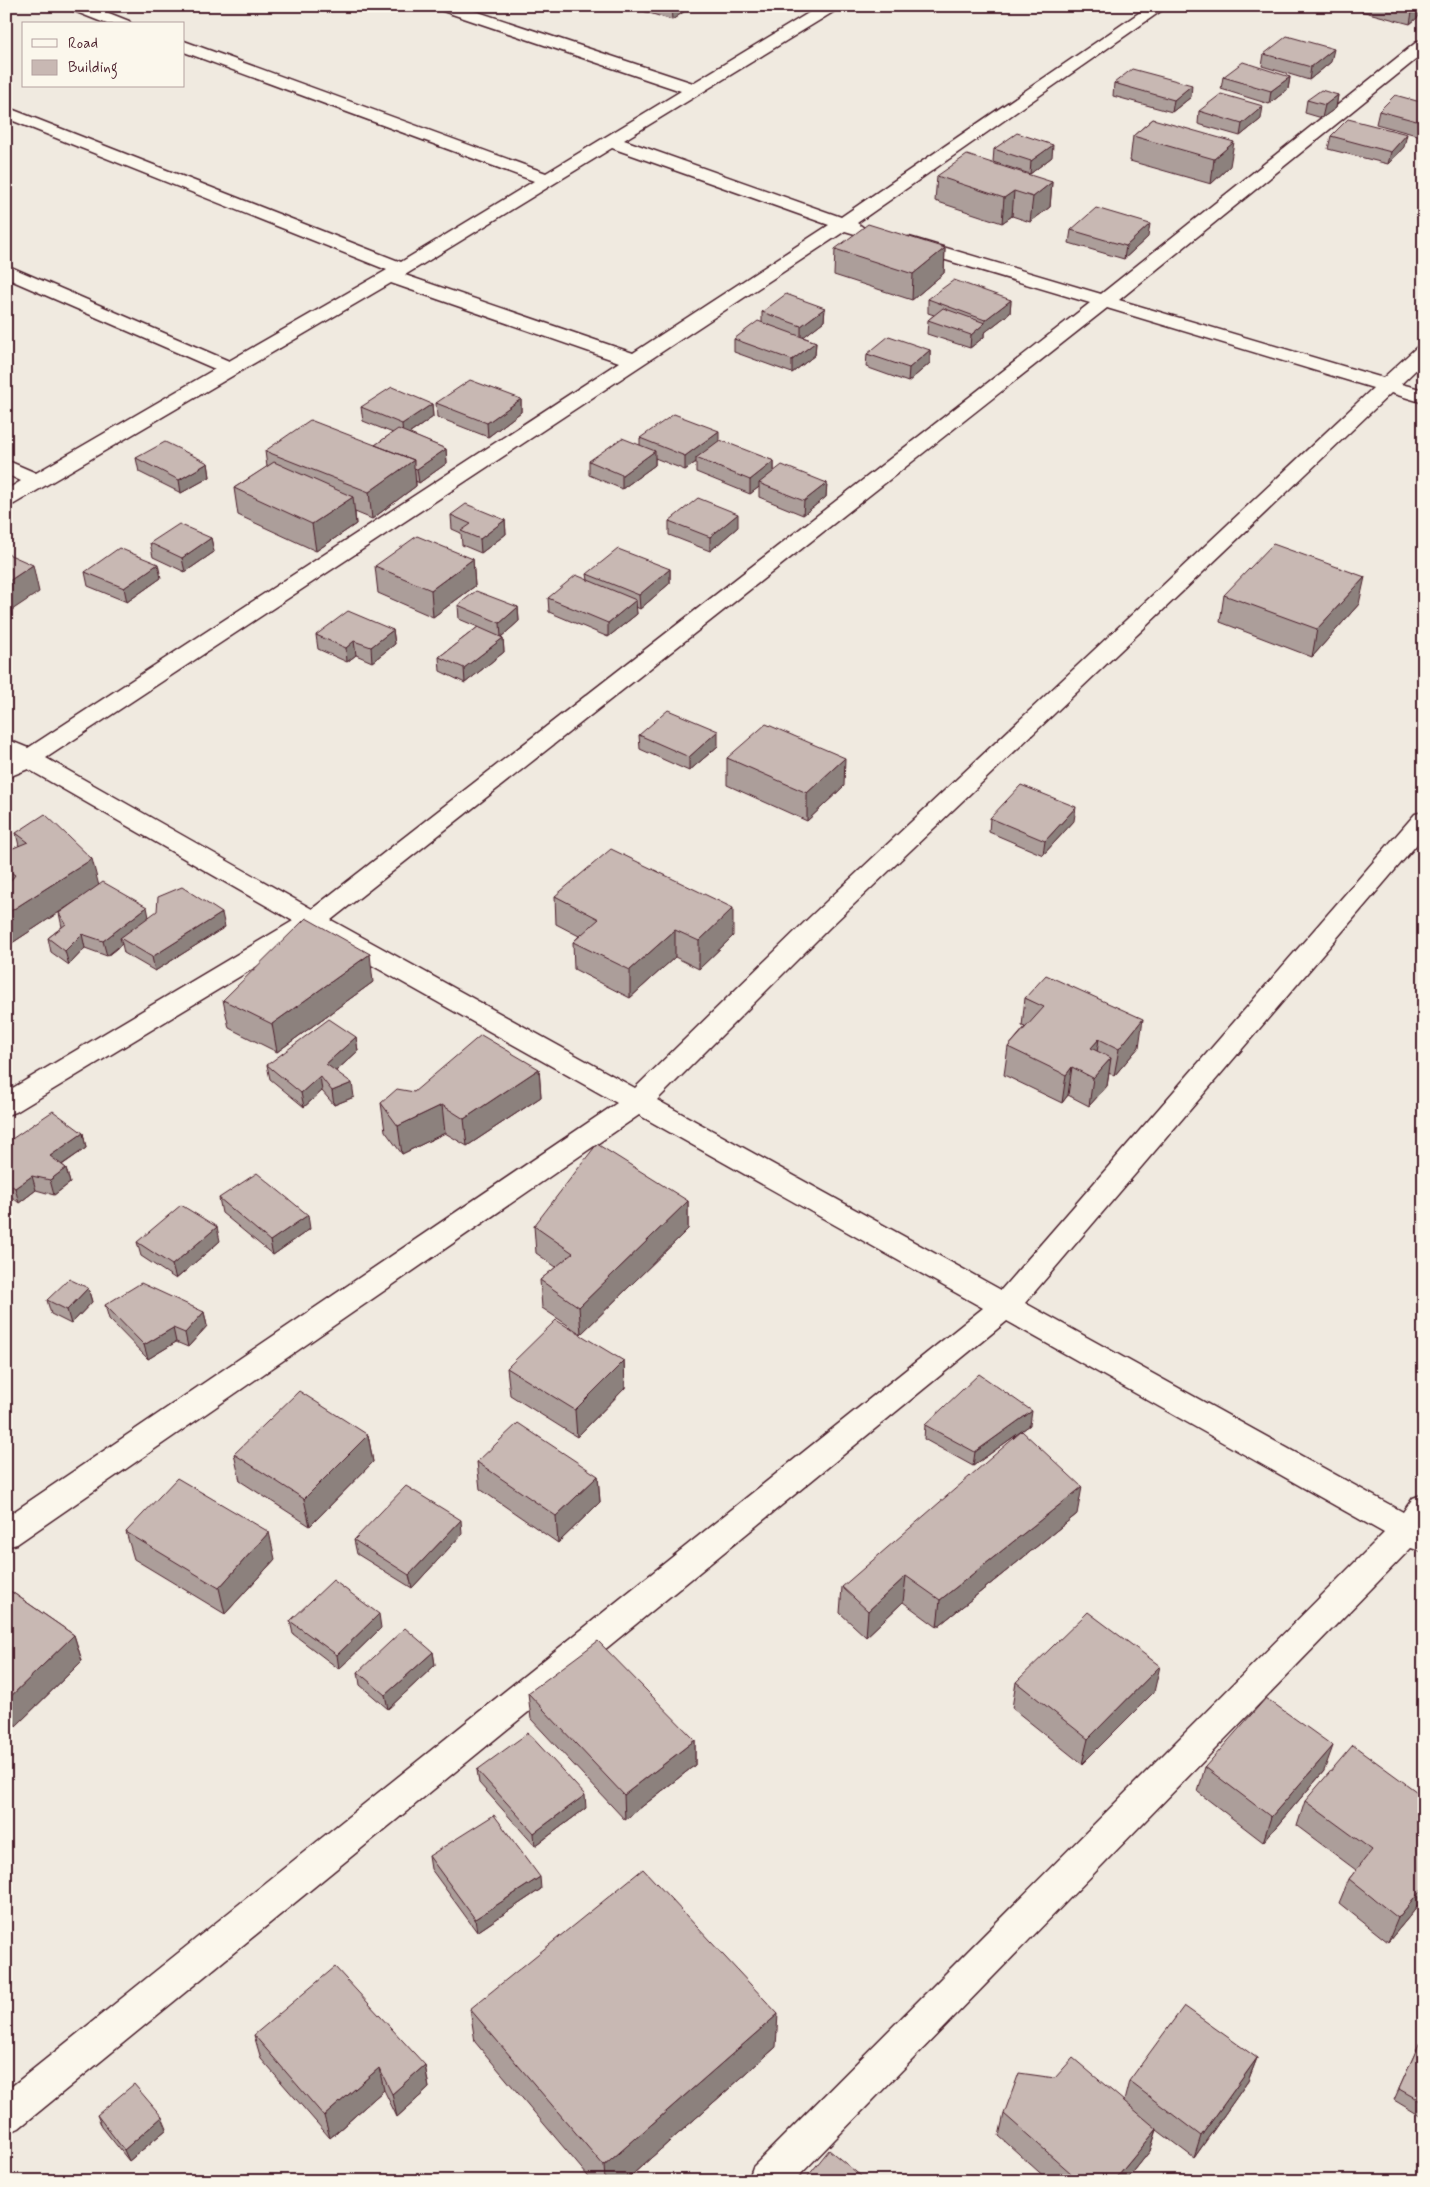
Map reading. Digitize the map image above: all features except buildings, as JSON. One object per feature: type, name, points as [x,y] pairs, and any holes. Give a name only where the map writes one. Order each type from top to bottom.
[{"type":"street","points":[[75,6],[117,22]]},
{"type":"street","points":[[443,6],[696,90]]},
{"type":"street","points":[[803,6],[827,9]]},
{"type":"street","points":[[767,2181],[1418,1526],[1004,1307],[313,921],[13,758],[843,224],[1160,6]]},
{"type":"street","points":[[6,499],[395,273],[827,9]]},
{"type":"street","points":[[6,1105],[313,921],[1106,301],[1424,45]]},
{"type":"street","points":[[185,46],[546,179]]},
{"type":"street","points":[[6,112],[395,273],[633,360]]},
{"type":"street","points":[[609,141],[843,224],[871,232]]},
{"type":"street","points":[[890,238],[1424,397]]},
{"type":"street","points":[[6,271],[232,369]]},
{"type":"street","points":[[6,1534],[638,1102],[820,922],[1424,351]]},
{"type":"street","points":[[6,466],[37,481]]},
{"type":"street","points":[[6,2115],[1004,1307],[1424,820]]}]
